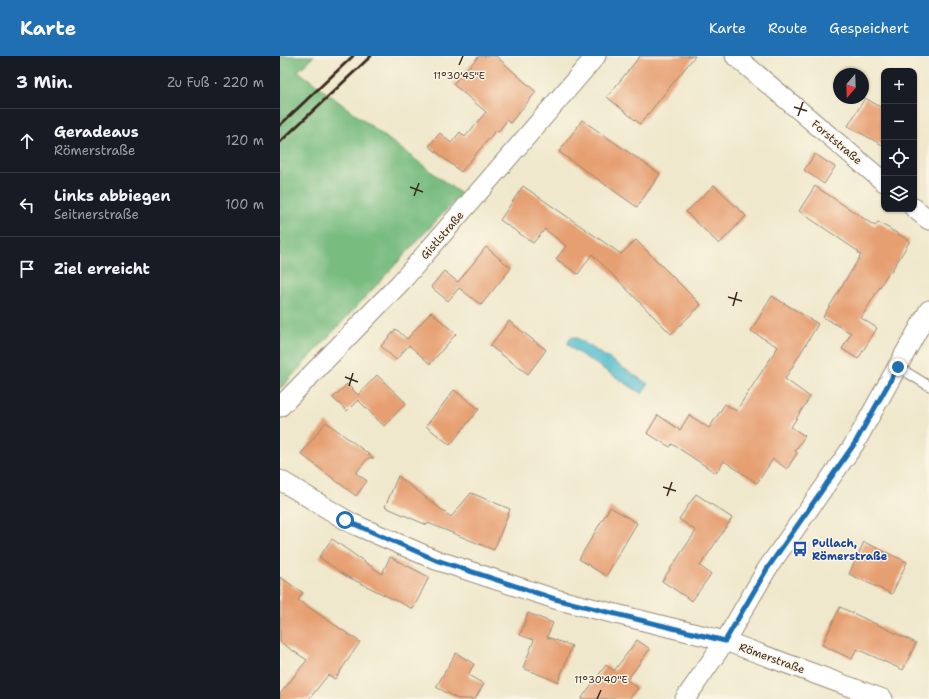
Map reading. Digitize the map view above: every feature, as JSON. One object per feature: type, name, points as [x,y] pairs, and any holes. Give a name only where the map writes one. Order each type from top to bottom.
[{"type":"street","name":"Gistlstraße","points":[[280,407],[401,282],[596,56]]},
{"type":"street","name":"Forststraße","points":[[735,56],[881,179]]},
{"type":"street","points":[[917,210],[929,220]]},
{"type":"street","points":[[685,699],[725,641],[767,569],[855,443],[929,310]]},
{"type":"street","name":"Römerstraße","points":[[280,480],[351,523],[436,560],[555,599],[725,641],[884,699]]},
{"type":"lane","points":[[898,367],[929,386]]},
{"type":"green space","points":[[280,56],[314,56],[298,71],[461,194],[280,389]]},
{"type":"water","points":[[573,337],[577,338],[648,384],[642,394],[571,348],[568,345],[569,340]]},
{"type":"building","points":[[479,56],[496,56],[536,92],[510,123],[507,120],[498,132],[496,130],[461,172],[429,146],[440,133],[451,143],[460,132],[465,137],[486,112],[453,84]]},
{"type":"building","points":[[640,56],[695,56],[640,124],[607,97]]},
{"type":"building","points":[[869,100],[881,107],[881,144],[848,126],[861,104],[869,104]]},
{"type":"building","points":[[582,120],[660,174],[637,207],[559,152]]},
{"type":"building","points":[[815,154],[835,167],[824,184],[804,170]]},
{"type":"building","points":[[714,185],[746,216],[719,244],[686,212]]},
{"type":"building","points":[[523,186],[621,254],[636,240],[701,305],[671,334],[592,254],[578,274],[556,259],[566,246],[545,229],[533,243],[500,220]]},
{"type":"building","points":[[815,186],[875,226],[878,222],[910,241],[861,318],[877,328],[858,359],[842,349],[851,333],[823,317],[861,255],[858,254],[859,252],[799,211]]},
{"type":"building","points":[[486,247],[511,268],[481,305],[459,288],[448,301],[431,287],[444,271],[458,282]]},
{"type":"building","points":[[772,296],[818,324],[785,379],[810,397],[791,427],[805,436],[795,451],[797,453],[787,469],[773,459],[757,483],[724,461],[716,473],[672,444],[670,447],[647,433],[658,415],[680,430],[689,415],[709,428],[725,404],[736,411],[778,347],[751,331]]},
{"type":"building","points":[[431,312],[456,334],[430,364],[409,345],[396,360],[381,346],[396,329],[407,339]]},
{"type":"building","points":[[509,321],[546,350],[528,374],[490,346]]},
{"type":"building","points":[[377,375],[406,403],[384,426],[358,400],[347,411],[333,398],[347,384],[358,395]]},
{"type":"building","points":[[454,390],[479,409],[450,445],[426,426]]},
{"type":"building","points":[[326,422],[374,458],[368,458],[356,473],[367,481],[356,496],[301,454]]},
{"type":"building","points":[[398,476],[451,517],[471,493],[510,509],[494,550],[428,523],[427,525],[385,507]]},
{"type":"building","points":[[696,494],[732,518],[700,566],[711,574],[692,601],[662,581],[696,531],[679,519]]},
{"type":"building","points":[[610,507],[637,523],[606,576],[579,559]]},
{"type":"building","points":[[332,539],[382,574],[390,557],[429,577],[413,609],[346,576],[319,557]]},
{"type":"building","points":[[864,542],[907,562],[892,594],[849,574]]},
{"type":"building","points":[[280,577],[303,593],[298,600],[360,642],[335,679],[328,675],[309,699],[280,699],[280,694],[307,660],[280,642]]},
{"type":"building","points":[[840,607],[916,643],[903,670],[857,649],[852,659],[822,645]]},
{"type":"building","points":[[528,613],[553,623],[547,637],[572,646],[558,682],[523,668],[534,640],[520,635]]},
{"type":"building","points":[[637,640],[650,649],[627,680],[638,688],[629,699],[581,699],[606,665],[614,671]]},
{"type":"building","points":[[456,653],[474,664],[468,675],[484,684],[475,699],[458,699],[436,687]]},
{"type":"railway","points":[[280,125],[353,56]]},
{"type":"railway","points":[[280,142],[371,56]]},
{"type":"place","name":"Pullach, Römerstraße","points":[[800,549]]},
{"type":"route","points":[[345,520],[436,560],[555,599],[725,641],[767,569],[855,443],[898,367]]}]
